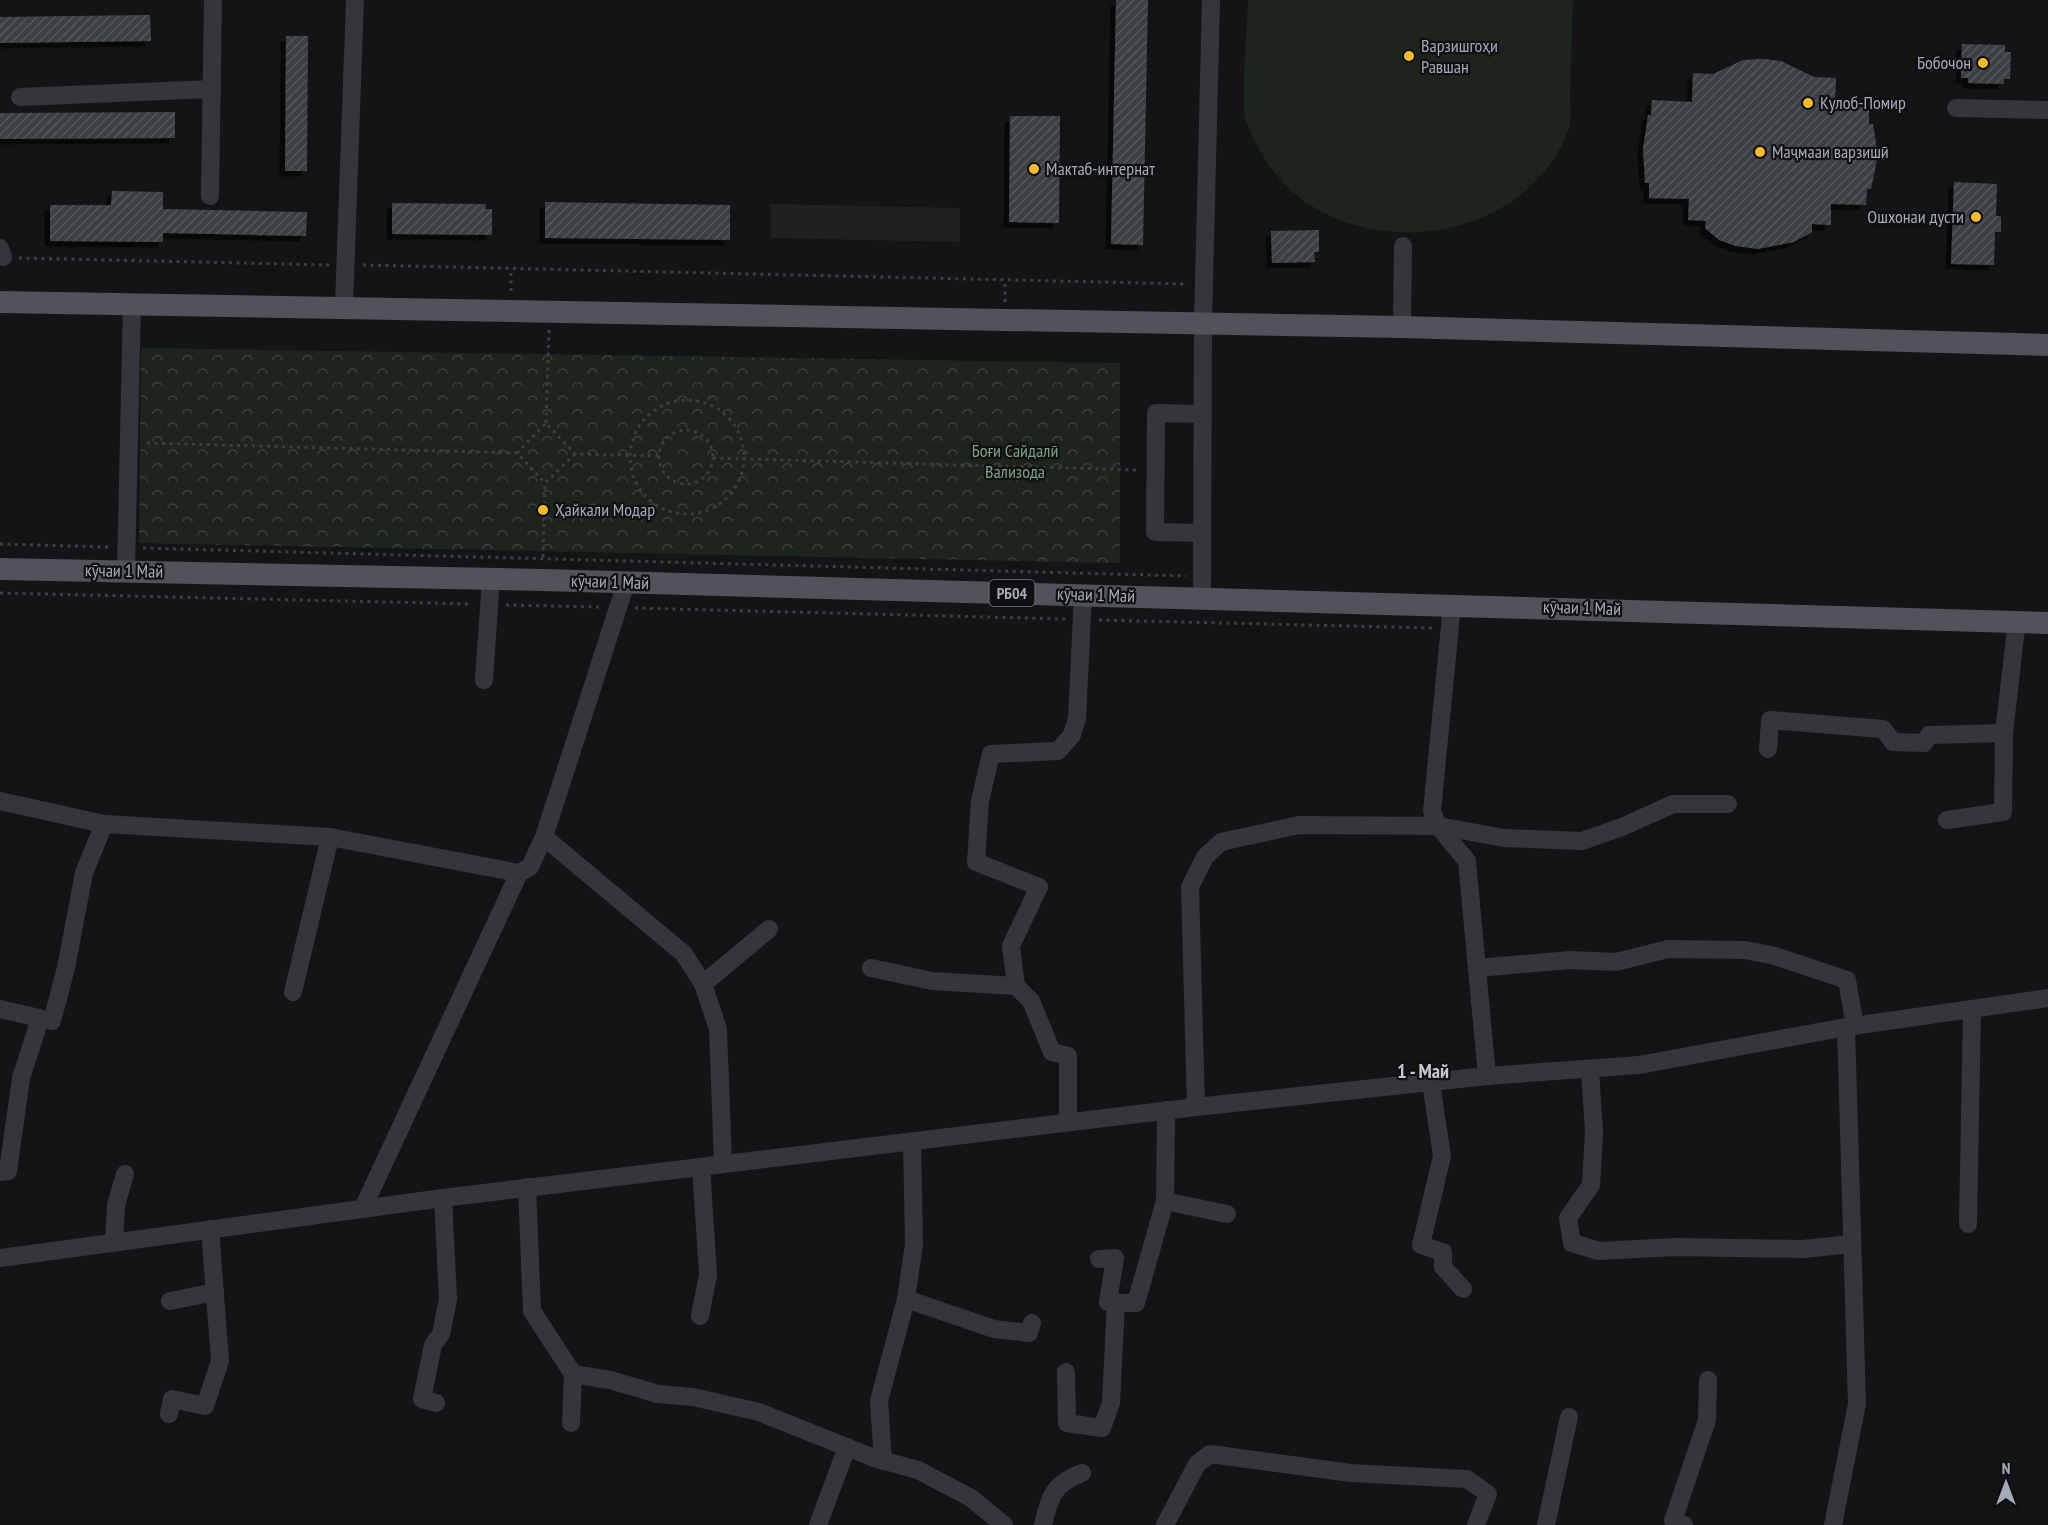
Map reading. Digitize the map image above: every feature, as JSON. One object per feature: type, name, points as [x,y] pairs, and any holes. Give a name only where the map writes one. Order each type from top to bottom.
[{"type":"main road","points":[[0,302],[344,306],[1402,327],[2048,345]]},
{"type":"main road","name":"кӯчаи 1 Май","points":[[0,569],[543,580],[1083,595],[1202,587],[1452,605],[2048,622]]},
{"type":"main road","name":"РБ04","points":[[2020,620],[2048,616]]},
{"type":"street","points":[[210,196],[213,0]]},
{"type":"street","points":[[344,306],[355,0]]},
{"type":"street","points":[[1202,587],[1203,323],[1211,0]]},
{"type":"street","points":[[20,97],[212,89]]},
{"type":"street","points":[[1956,108],[2048,110]]},
{"type":"street","points":[[1402,327],[1403,246]]},
{"type":"street","points":[[126,571],[132,303]]},
{"type":"street","points":[[1202,533],[1155,532],[1156,413],[1203,414]]},
{"type":"street","points":[[484,680],[491,579]]},
{"type":"street","points":[[363,1208],[519,873],[530,867],[544,837],[626,583]]},
{"type":"street","points":[[1068,1122],[1068,1056],[1052,1052],[1031,1001],[1016,986],[1011,946],[1038,886],[976,862],[980,801],[991,754],[1058,751],[1072,735],[1077,718],[1083,595]]},
{"type":"street","points":[[1452,605],[1432,812],[1438,826],[1467,861],[1487,1076]]},
{"type":"street","points":[[1947,820],[2003,812],[2004,733],[2020,620]]},
{"type":"street","points":[[1768,749],[1770,720],[1883,729],[1893,742],[1924,743],[1929,735],[2004,733]]},
{"type":"street","points":[[0,801],[104,824],[330,837],[519,873]]},
{"type":"street","points":[[1196,1107],[1190,887],[1205,857],[1221,842],[1299,825],[1438,826],[1504,838],[1582,841],[1622,827],[1673,804],[1728,804]]},
{"type":"street","points":[[0,1009],[52,1022],[66,968],[84,873],[104,824]]},
{"type":"street","points":[[293,992],[330,837]]},
{"type":"street","points":[[544,837],[684,954],[703,984],[718,1029],[723,1164]]},
{"type":"street","points":[[703,984],[769,929]]},
{"type":"street","points":[[1477,968],[1570,960],[1616,962],[1668,949],[1745,950],[1775,956],[1847,980],[1851,1026],[1852,1244],[1857,1404],[1833,1525]]},
{"type":"street","points":[[871,968],[932,981],[1016,986]]},
{"type":"street","points":[[0,1258],[527,1187],[1166,1110],[1487,1076],[1639,1065],[1851,1026],[2048,998]]},
{"type":"street","points":[[1968,1224],[1972,1009]]},
{"type":"street","points":[[0,1172],[8,1171],[21,1078],[40,1019]]},
{"type":"street","points":[[1590,1070],[1594,1132],[1591,1185],[1568,1218],[1572,1243],[1599,1251],[1677,1247],[1803,1249],[1852,1244]]},
{"type":"street","points":[[1431,1083],[1442,1156],[1422,1245],[1443,1252],[1443,1267],[1463,1289]]},
{"type":"street","points":[[1099,1259],[1115,1258],[1108,1302],[1136,1303],[1165,1201],[1166,1110]]},
{"type":"street","points":[[883,1461],[879,1401],[906,1299],[914,1244],[912,1141]]},
{"type":"street","points":[[700,1167],[708,1275],[700,1316]]},
{"type":"street","points":[[114,1242],[116,1204],[125,1174]]},
{"type":"street","points":[[527,1187],[532,1311],[573,1374],[571,1423]]},
{"type":"street","points":[[436,1403],[422,1399],[433,1345],[441,1334],[448,1299],[443,1198]]},
{"type":"street","points":[[1165,1201],[1227,1214]]},
{"type":"street","points":[[169,1414],[172,1399],[205,1406],[220,1361],[210,1229]]},
{"type":"street","points":[[170,1301],[214,1292]]},
{"type":"street","points":[[906,1299],[994,1329],[1029,1333],[1032,1323]]},
{"type":"street","points":[[1066,1372],[1067,1423],[1102,1428],[1111,1403],[1116,1303]]},
{"type":"street","points":[[573,1374],[610,1380],[658,1394],[693,1397],[759,1412],[883,1461],[918,1470],[971,1498],[1004,1525]]},
{"type":"street","points":[[1684,1525],[1673,1521],[1707,1420],[1708,1380]]},
{"type":"street","points":[[1546,1525],[1569,1417]]},
{"type":"street","points":[[818,1525],[847,1447]]},
{"type":"street","points":[[1165,1525],[1197,1464],[1210,1454],[1351,1473],[1467,1479],[1488,1494],[1476,1525]]},
{"type":"street","points":[[1043,1525],[1049,1502],[1063,1481],[1082,1473]]},
{"type":"path","points":[[1,253],[346,265],[1204,284]]},
{"type":"path","points":[[510,309],[511,268]]},
{"type":"path","points":[[517,453],[546,423],[549,310]]},
{"type":"path","points":[[688,400],[701,402],[724,414],[739,434],[744,459],[737,483],[721,502],[704,511],[685,514],[660,508],[650,500],[634,480],[630,456],[636,431],[652,411],[669,403],[688,400]]},
{"type":"path","points":[[546,423],[575,454],[659,456]]},
{"type":"path","points":[[687,430],[695,432],[709,442],[713,458],[708,474],[694,483],[685,484],[669,478],[660,465],[659,456],[665,441],[679,431],[687,430]]},
{"type":"path","points":[[130,443],[517,453],[545,483]]},
{"type":"path","points":[[543,580],[545,483],[575,454]]},
{"type":"path","points":[[713,458],[1156,471]]},
{"type":"path","points":[[0,544],[543,557],[1202,587]]},
{"type":"path","points":[[0,593],[1449,628]]},
{"type":"shaded area","points":[[771,204],[960,208],[960,242],[771,238]]},
{"type":"green space","points":[[1248,0],[1573,0],[1568,131],[1549,166],[1522,193],[1490,214],[1454,227],[1415,232],[1376,230],[1338,219],[1304,201],[1285,185],[1256,144],[1246,122],[1244,83]]},
{"type":"green space","name":"Боғи Сайдалӣ Вализода","points":[[141,348],[1120,363],[1120,563],[139,543]]},
{"type":"building","points":[[1116,0],[1148,0],[1143,245],[1111,244]]},
{"type":"building","points":[[150,15],[151,41],[0,43],[0,17]]},
{"type":"building","points":[[286,36],[308,36],[307,171],[285,171]]},
{"type":"building","points":[[1962,44],[2005,45],[2005,52],[2011,52],[2010,79],[2004,79],[2004,84],[1968,83],[1968,78],[1961,78]]},
{"type":"building","name":"Маҷмааи варзишӣ","points":[[1743,60],[1781,61],[1814,77],[1836,78],[1835,106],[1869,107],[1869,124],[1873,124],[1878,155],[1871,189],[1867,189],[1866,205],[1831,204],[1831,225],[1812,224],[1812,232],[1794,242],[1758,249],[1736,246],[1719,240],[1705,228],[1706,221],[1688,220],[1689,199],[1649,198],[1649,183],[1645,183],[1643,149],[1652,100],[1692,102],[1693,73],[1713,74]]},
{"type":"building","points":[[175,112],[175,138],[0,139],[0,113]]},
{"type":"building","name":"Мактаб-интернат","points":[[1010,116],[1060,116],[1059,223],[1009,222]]},
{"type":"building","points":[[1954,182],[1997,184],[1996,216],[2001,216],[2001,232],[1995,232],[1994,265],[1951,264]]},
{"type":"building","points":[[112,191],[163,192],[163,209],[307,212],[306,236],[163,233],[163,242],[50,241],[50,205],[111,205]]},
{"type":"building","points":[[545,202],[730,205],[730,240],[545,238]]},
{"type":"building","points":[[392,203],[486,204],[485,209],[492,209],[492,235],[392,234]]},
{"type":"building","points":[[1319,230],[1319,252],[1314,252],[1315,262],[1272,263],[1271,231]]},
{"type":"place","name":"Варзишгоҳи Равшан","points":[[1409,56]]},
{"type":"place","name":"Бобочон","points":[[1983,63]]},
{"type":"place","name":"Кулоб-Помир","points":[[1808,103]]},
{"type":"place","name":"Маҷмааи варзишӣ","points":[[1760,152]]},
{"type":"place","name":"Мактаб-интернат","points":[[1034,169]]},
{"type":"place","name":"Ошхонаи дусти","points":[[1976,217]]},
{"type":"place","name":"Ҳайкали Модар","points":[[543,510]]},
{"type":"district","name":"1 - Май","points":[[1423,1071]]}]
